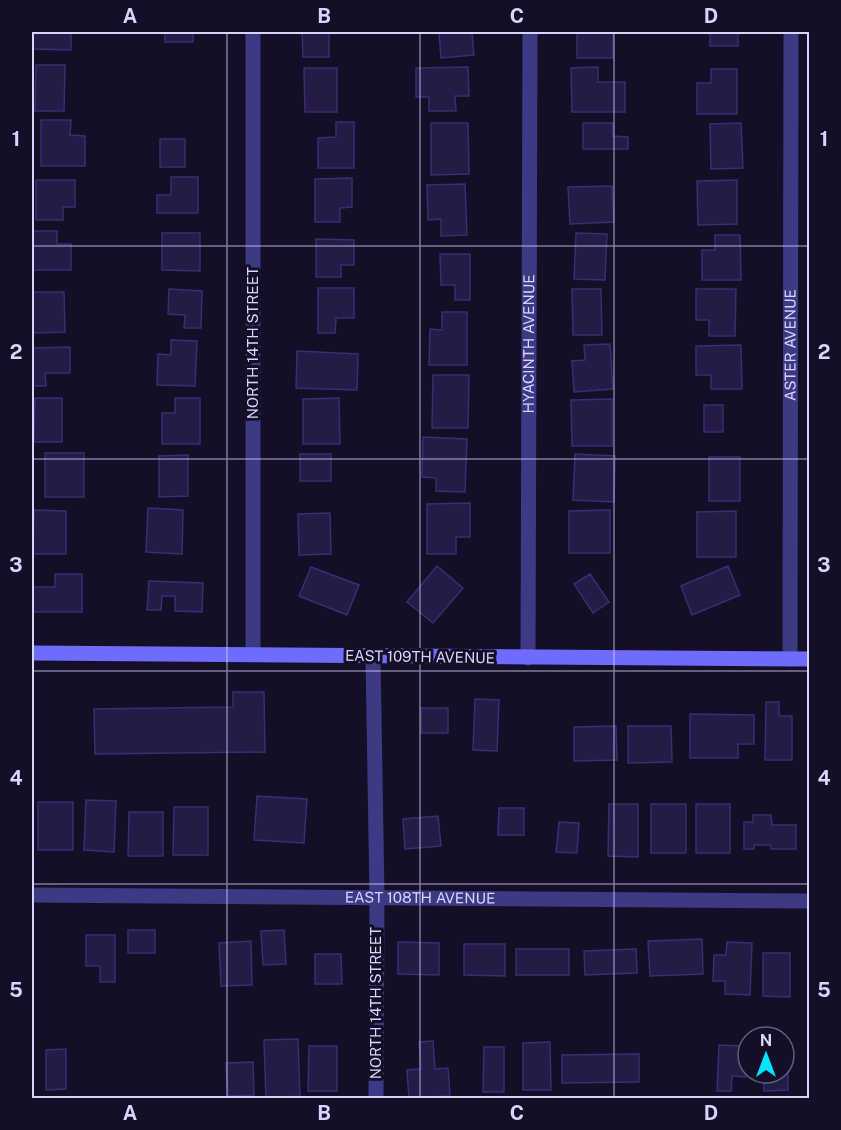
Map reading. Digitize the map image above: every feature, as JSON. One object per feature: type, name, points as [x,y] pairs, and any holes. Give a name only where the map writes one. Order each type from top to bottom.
[{"type":"street","name":"NORTH 14TH STREET","points":[[253,32],[253,654]]},
{"type":"street","name":"HYACINTH AVENUE","points":[[528,658],[530,32]]},
{"type":"street","name":"ASTER AVENUE","points":[[790,659],[791,32]]},
{"type":"street","name":"EAST 109TH AVENUE","points":[[32,653],[810,659]]},
{"type":"street","name":"NORTH 14TH STREET","points":[[373,656],[377,896],[376,1098]]},
{"type":"street","name":"EAST 108TH AVENUE","points":[[32,896],[377,896],[810,901]]},
{"type":"building","points":[[32,32],[71,32],[71,50],[32,49]]},
{"type":"building","points":[[165,32],[193,32],[193,42],[165,42]]},
{"type":"building","points":[[302,32],[329,32],[329,57],[303,57]]},
{"type":"building","points":[[439,32],[472,32],[474,55],[441,58]]},
{"type":"building","points":[[577,32],[613,32],[613,58],[577,58]]},
{"type":"building","points":[[710,32],[738,32],[738,46],[710,46]]},
{"type":"building","points":[[36,65],[65,65],[64,111],[35,111]]},
{"type":"building","points":[[468,67],[469,96],[455,96],[456,111],[429,111],[429,97],[416,97],[416,68]]},
{"type":"building","points":[[598,67],[598,82],[625,82],[625,112],[572,112],[571,68]]},
{"type":"building","points":[[304,68],[337,68],[337,112],[305,112]]},
{"type":"building","points":[[711,69],[737,69],[737,114],[697,114],[697,83],[711,83]]},
{"type":"building","points":[[41,120],[71,120],[70,135],[85,136],[85,166],[41,166]]},
{"type":"building","points":[[336,122],[354,122],[354,168],[318,168],[318,138],[336,137]]},
{"type":"building","points":[[431,123],[468,123],[469,174],[431,175]]},
{"type":"building","points":[[583,123],[613,123],[613,136],[628,137],[628,149],[583,149]]},
{"type":"building","points":[[741,123],[743,168],[711,169],[710,124]]},
{"type":"building","points":[[160,139],[185,139],[185,167],[160,167]]},
{"type":"building","points":[[171,177],[198,177],[198,213],[157,213],[157,195],[171,195]]},
{"type":"building","points":[[352,178],[352,207],[340,208],[340,222],[315,222],[315,179]]},
{"type":"building","points":[[36,180],[75,180],[75,207],[63,207],[63,220],[36,220]]},
{"type":"building","points":[[737,180],[737,224],[698,225],[697,181]]},
{"type":"building","points":[[465,184],[467,235],[441,236],[441,219],[428,220],[427,185]]},
{"type":"building","points":[[612,186],[614,222],[570,224],[568,187]]},
{"type":"building","points":[[32,231],[57,231],[57,244],[71,244],[71,270],[32,270]]},
{"type":"building","points":[[162,233],[200,233],[200,271],[162,270]]},
{"type":"building","points":[[576,233],[607,234],[605,280],[574,279]]},
{"type":"building","points":[[715,235],[740,235],[741,280],[702,280],[702,250],[715,250]]},
{"type":"building","points":[[316,239],[354,240],[354,265],[341,265],[341,277],[316,277]]},
{"type":"building","points":[[440,254],[470,254],[470,300],[455,300],[455,285],[441,285]]},
{"type":"building","points":[[318,288],[354,288],[354,318],[336,318],[335,333],[318,333]]},
{"type":"building","points":[[169,289],[202,291],[201,328],[184,328],[185,315],[168,314]]},
{"type":"building","points":[[572,289],[601,289],[602,335],[573,335]]},
{"type":"building","points":[[696,289],[736,289],[735,336],[709,336],[709,320],[696,320]]},
{"type":"building","points":[[32,292],[64,292],[65,332],[32,333]]},
{"type":"building","points":[[442,312],[467,312],[467,365],[429,365],[430,329],[442,330]]},
{"type":"building","points":[[171,340],[197,341],[195,386],[157,385],[158,354],[171,355]]},
{"type":"building","points":[[610,344],[613,389],[574,392],[572,361],[585,360],[584,345]]},
{"type":"building","points":[[741,345],[742,389],[711,389],[711,375],[696,375],[696,346]]},
{"type":"building","points":[[70,347],[70,373],[45,373],[46,386],[32,386],[32,348]]},
{"type":"building","points":[[297,351],[358,354],[357,390],[296,388]]},
{"type":"building","points":[[433,375],[469,375],[468,428],[432,428]]},
{"type":"building","points":[[35,398],[62,398],[62,442],[34,442]]},
{"type":"building","points":[[175,398],[200,398],[200,444],[162,444],[162,413],[175,413]]},
{"type":"building","points":[[339,398],[340,444],[303,444],[303,399]]},
{"type":"building","points":[[612,399],[612,446],[572,446],[571,400]]},
{"type":"building","points":[[704,405],[723,405],[723,432],[704,432]]},
{"type":"building","points":[[423,437],[467,439],[465,492],[436,491],[436,478],[422,477]]},
{"type":"building","points":[[45,453],[84,453],[84,497],[45,497]]},
{"type":"building","points":[[300,454],[331,454],[331,481],[300,481]]},
{"type":"building","points":[[575,454],[615,456],[614,502],[573,500]]},
{"type":"building","points":[[188,455],[188,496],[159,497],[159,456]]},
{"type":"building","points":[[709,457],[740,457],[740,501],[709,501]]},
{"type":"building","points":[[470,503],[470,537],[456,537],[456,554],[427,554],[427,504]]},
{"type":"building","points":[[148,508],[183,510],[182,554],[146,552]]},
{"type":"building","points":[[34,510],[66,511],[66,554],[33,554]]},
{"type":"building","points":[[610,510],[610,553],[569,553],[569,511]]},
{"type":"building","points":[[736,511],[736,557],[697,557],[697,512]]},
{"type":"building","points":[[330,513],[331,554],[299,555],[298,514]]},
{"type":"building","points":[[437,566],[463,588],[433,623],[407,602]]},
{"type":"building","points":[[728,566],[740,595],[692,615],[681,586]]},
{"type":"building","points":[[311,567],[359,585],[347,615],[299,596]]},
{"type":"building","points":[[55,574],[82,574],[82,612],[32,612],[32,587],[55,587]]},
{"type":"building","points":[[590,574],[609,602],[593,613],[574,584]]},
{"type":"building","points":[[149,581],[203,583],[202,612],[175,611],[175,596],[162,596],[161,610],[147,610]]},
{"type":"building","points":[[233,692],[264,692],[265,752],[95,754],[94,709],[233,707]]},
{"type":"building","points":[[475,699],[499,700],[497,751],[473,750]]},
{"type":"building","points":[[766,702],[779,702],[779,716],[792,716],[792,760],[765,760]]},
{"type":"building","points":[[421,708],[448,708],[448,733],[421,733]]},
{"type":"building","points":[[690,714],[754,715],[754,744],[738,744],[738,758],[690,758]]},
{"type":"building","points":[[616,726],[617,760],[574,761],[574,727]]},
{"type":"building","points":[[628,726],[671,726],[672,762],[628,763]]},
{"type":"building","points":[[257,796],[307,799],[304,843],[254,840]]},
{"type":"building","points":[[86,800],[116,801],[114,852],[84,850]]},
{"type":"building","points":[[38,802],[73,802],[73,850],[38,850]]},
{"type":"building","points":[[609,804],[638,804],[638,857],[608,856]]},
{"type":"building","points":[[651,804],[686,804],[686,853],[651,853]]},
{"type":"building","points":[[696,804],[730,804],[730,853],[696,853]]},
{"type":"building","points":[[174,807],[208,807],[208,855],[173,855]]},
{"type":"building","points":[[499,808],[524,808],[524,835],[498,835]]},
{"type":"building","points":[[129,812],[163,812],[163,856],[128,856]]},
{"type":"building","points":[[753,815],[771,815],[772,825],[796,825],[796,849],[771,849],[771,845],[754,845],[754,849],[744,849],[744,822],[753,822]]},
{"type":"building","points":[[438,816],[441,846],[405,849],[403,819]]},
{"type":"building","points":[[559,822],[579,823],[577,853],[556,852]]},
{"type":"building","points":[[128,930],[155,930],[155,953],[128,953]]},
{"type":"building","points":[[284,930],[286,964],[263,965],[261,931]]},
{"type":"building","points":[[86,935],[115,935],[115,982],[100,982],[100,966],[86,966]]},
{"type":"building","points":[[702,939],[703,974],[650,976],[648,941]]},
{"type":"building","points":[[251,941],[252,985],[221,986],[219,943]]},
{"type":"building","points":[[398,942],[439,943],[439,975],[398,974]]},
{"type":"building","points":[[727,942],[752,943],[750,995],[725,994],[725,981],[713,981],[714,955],[726,955]]},
{"type":"building","points":[[464,944],[505,944],[505,976],[464,975]]},
{"type":"building","points":[[516,949],[569,949],[569,975],[516,975]]},
{"type":"building","points":[[636,949],[637,973],[585,975],[584,951]]},
{"type":"building","points":[[763,953],[790,953],[790,997],[763,996]]},
{"type":"building","points":[[315,954],[341,954],[342,984],[315,984]]},
{"type":"building","points":[[298,1039],[300,1096],[266,1098],[264,1040]]},
{"type":"building","points":[[433,1041],[435,1069],[448,1068],[450,1096],[409,1098],[407,1070],[421,1069],[419,1042]]},
{"type":"building","points":[[550,1042],[551,1090],[523,1090],[523,1043]]},
{"type":"building","points":[[719,1045],[736,1046],[736,1076],[732,1076],[731,1091],[717,1091]]},
{"type":"building","points":[[309,1046],[337,1046],[337,1091],[308,1091]]},
{"type":"building","points":[[484,1047],[504,1047],[504,1092],[483,1092]]},
{"type":"building","points":[[66,1049],[66,1089],[46,1090],[46,1050]]},
{"type":"building","points":[[639,1054],[639,1082],[562,1083],[562,1055]]},
{"type":"building","points":[[253,1062],[254,1095],[228,1096],[226,1063]]},
{"type":"building","points":[[764,1085],[788,1085],[788,1090],[764,1091]]}]
